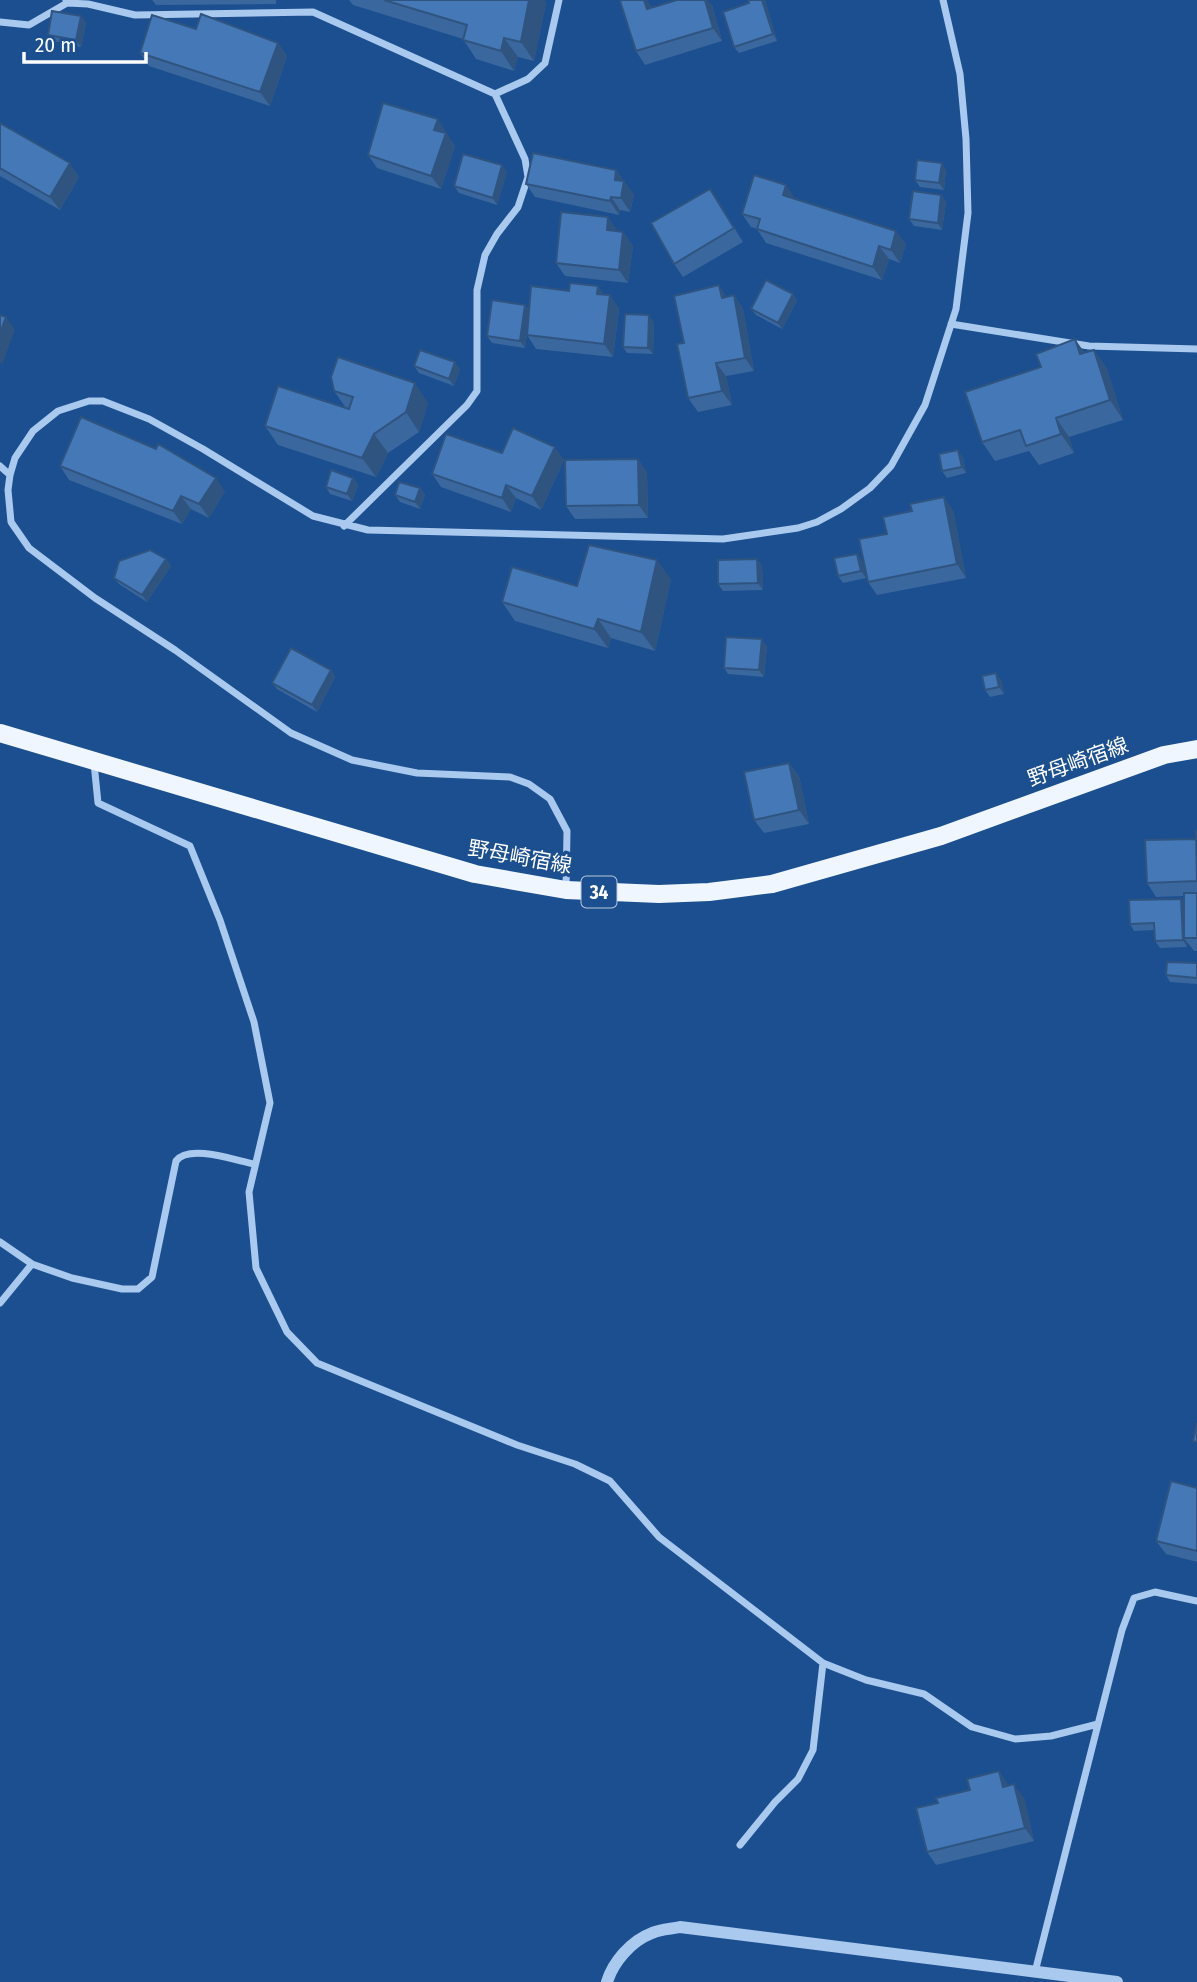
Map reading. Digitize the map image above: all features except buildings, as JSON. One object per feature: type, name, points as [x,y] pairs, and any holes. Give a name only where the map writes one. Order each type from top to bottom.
[{"type":"main road","name":"野母崎宿線","points":[[0,733],[475,874],[566,890],[659,894],[709,892],[772,884],[941,836],[1164,755],[1197,748]]},
{"type":"street","points":[[495,93],[528,79],[545,63],[559,0]]},
{"type":"street","points":[[566,890],[567,831],[550,799],[529,784],[510,776],[417,773],[352,760],[290,733],[29,548],[11,522],[8,490],[15,458],[33,431],[58,411],[89,401],[103,401],[115,404],[170,431],[313,516],[344,526],[381,532],[723,539],[807,525],[841,509],[870,488],[891,466],[925,405],[956,309],[968,213],[966,139],[960,74],[943,0]]},
{"type":"street","points":[[0,22],[29,25],[66,1],[135,15],[313,12],[495,93],[525,159],[528,177],[518,207],[485,255],[477,290],[477,391],[467,405],[344,526]]},
{"type":"street","points":[[951,324],[1089,346],[1197,349]]},
{"type":"street","points":[[0,466],[10,475]]},
{"type":"street","points":[[0,519],[11,522]]},
{"type":"street","points":[[94,761],[98,803],[190,846],[215,908],[254,1022],[270,1103],[249,1192],[256,1268],[287,1332],[317,1363],[517,1444],[575,1464],[610,1481],[659,1537],[823,1663],[866,1680],[924,1694],[972,1727],[1015,1739],[1051,1736],[1098,1724]]},
{"type":"street","points":[[0,1242],[32,1264],[72,1278],[122,1289],[138,1289],[152,1277],[176,1161],[181,1155],[192,1152],[254,1164]]},
{"type":"street","points":[[0,1303],[32,1264]]},
{"type":"street","points":[[1034,1972],[1122,1630],[1135,1598],[1155,1592],[1197,1601]]},
{"type":"street","points":[[740,1845],[798,1779],[813,1750],[823,1663]]},
{"type":"street","points":[[607,1982],[611,1969],[633,1944],[652,1932],[680,1927],[1117,1982]]}]
